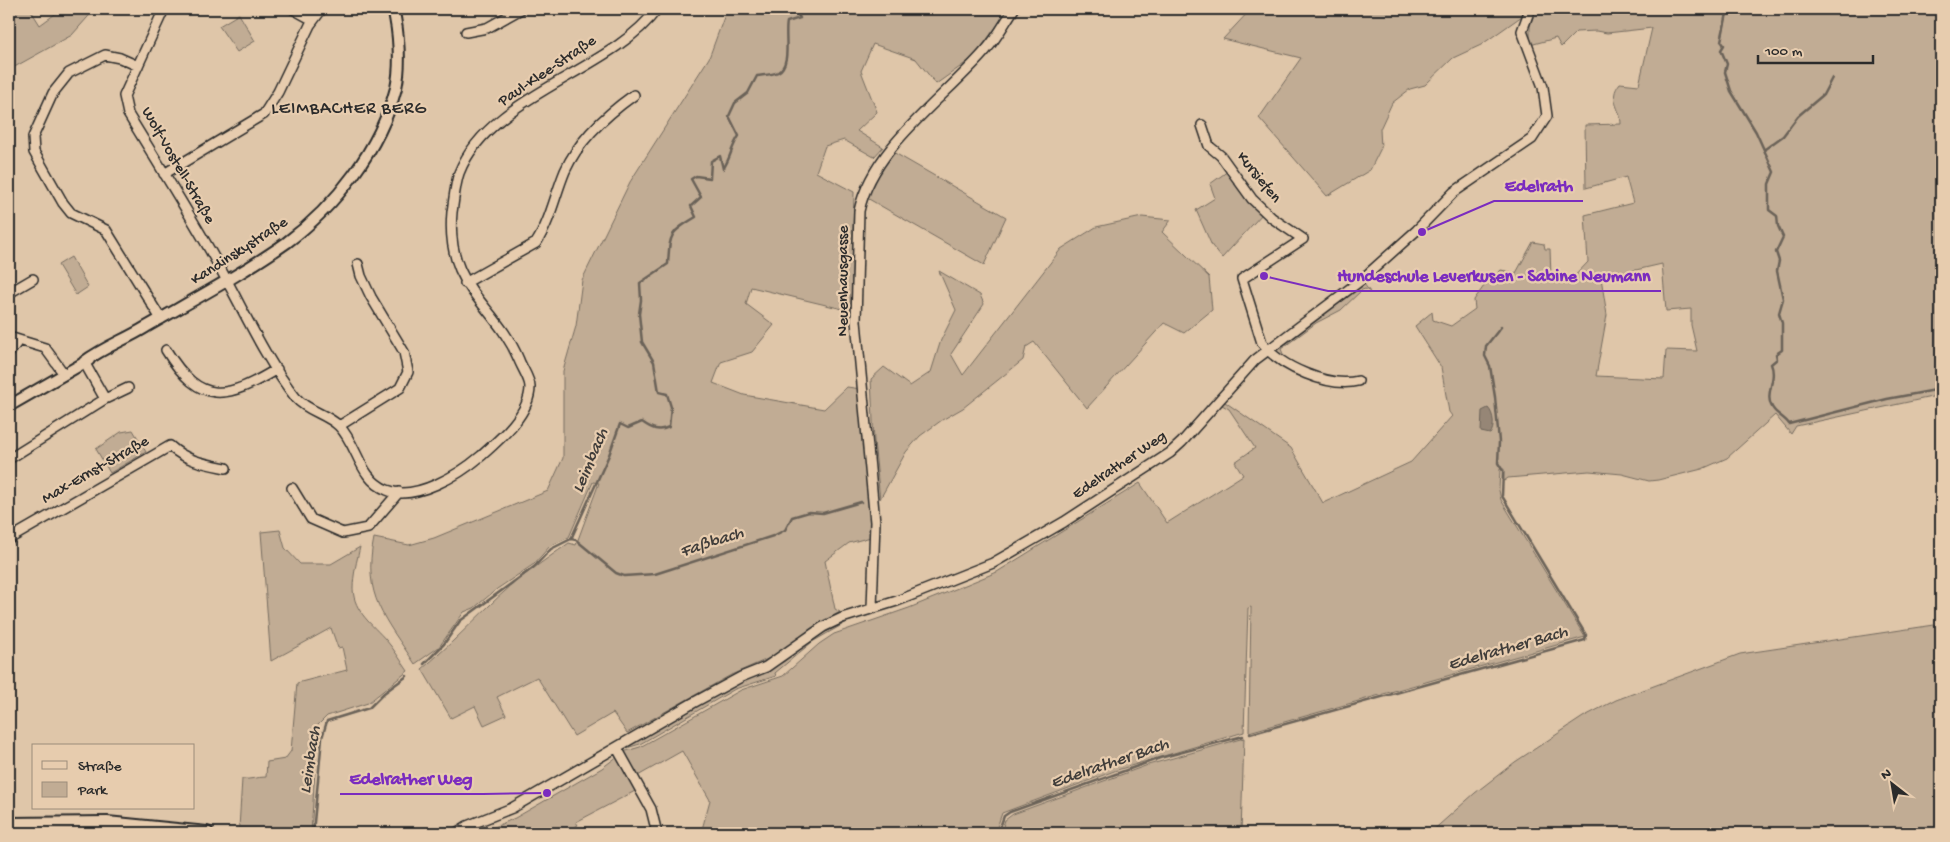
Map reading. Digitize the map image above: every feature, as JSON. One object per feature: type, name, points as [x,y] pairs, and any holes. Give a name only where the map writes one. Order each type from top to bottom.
[{"type":"main road","points":[[9,824],[107,823],[207,833]]},
{"type":"street","name":"Wolf-Vostell-Straße","points":[[164,9],[124,96],[128,114],[227,280]]},
{"type":"street","points":[[293,9],[313,20]]},
{"type":"street","points":[[164,174],[264,114],[278,92],[313,20],[322,9]]},
{"type":"street","name":"Kandinskystraße","points":[[9,406],[84,362],[110,352],[133,335],[227,280],[301,231],[327,206],[362,164],[385,118],[396,86],[397,48],[393,9]]},
{"type":"street","points":[[466,32],[486,28],[521,9]]},
{"type":"street","name":"Paul-Klee-Straße","points":[[399,492],[419,490],[437,485],[470,465],[496,442],[523,411],[530,386],[513,345],[465,283],[454,253],[452,214],[459,172],[479,141],[511,113],[556,81],[636,32],[657,9]]},
{"type":"street","name":"Neuenhausgasse","points":[[872,608],[875,522],[856,321],[858,211],[862,194],[874,172],[902,136],[987,50],[1014,9]]},
{"type":"street","name":"Edelrather Weg","points":[[456,833],[467,826],[512,808],[741,677],[766,667],[823,627],[842,618],[993,563],[1064,522],[1162,458],[1182,442],[1246,370],[1268,350],[1360,281],[1418,230],[1454,192],[1532,139],[1547,116],[1543,88],[1522,31],[1530,9]]},
{"type":"street","points":[[138,66],[120,58],[105,56],[69,73],[53,92],[33,137],[34,152],[70,213],[106,230],[161,319]]},
{"type":"street","points":[[465,283],[536,243],[543,233],[564,173],[579,145],[634,95]]},
{"type":"street","name":"Kursiefen","points":[[1202,125],[1209,146],[1221,156],[1252,199],[1272,218],[1303,239],[1242,280],[1262,343],[1268,350]]},
{"type":"street","points":[[339,426],[400,388],[408,372],[404,352],[371,297],[361,276],[358,264]]},
{"type":"street","points":[[9,293],[33,279]]},
{"type":"street","points":[[227,280],[277,369],[297,399],[339,426],[370,478],[387,490],[399,492]]},
{"type":"street","points":[[9,337],[45,348],[64,374]]},
{"type":"street","points":[[9,353],[19,340]]},
{"type":"street","points":[[166,350],[186,378],[201,388],[215,392],[231,392],[248,386],[277,369]]},
{"type":"street","points":[[1268,350],[1306,374],[1345,384],[1358,381]]},
{"type":"street","points":[[84,362],[105,400]]},
{"type":"street","points":[[9,459],[128,388]]},
{"type":"street","name":"Max-Ernst-Straße","points":[[9,539],[170,446],[179,454],[197,462],[226,468]]},
{"type":"street","points":[[292,488],[311,519],[343,533],[368,528],[399,492]]},
{"type":"street","points":[[616,748],[651,809],[656,829]]},
{"type":"green space","points":[[9,9],[30,9],[40,25],[62,9],[95,9],[72,35],[9,70]]},
{"type":"green space","points":[[727,9],[1009,9],[974,57],[936,84],[916,59],[873,44],[861,71],[877,112],[857,131],[883,147],[874,157],[844,140],[825,146],[816,172],[854,192],[851,311],[751,287],[746,304],[774,325],[752,352],[721,362],[713,383],[744,395],[824,409],[847,387],[861,389],[871,537],[849,543],[825,561],[835,609],[840,612],[810,629],[779,654],[731,675],[627,733],[613,713],[574,736],[537,677],[497,697],[506,715],[484,725],[475,706],[451,718],[422,669],[518,580],[569,543],[576,545],[599,483],[593,482],[569,537],[550,546],[534,564],[497,589],[474,608],[464,612],[439,647],[415,664],[386,619],[374,591],[371,576],[371,558],[374,538],[409,545],[434,538],[548,491],[563,458],[563,371],[576,326],[582,280],[630,182],[709,58]]},
{"type":"green space","points":[[1251,9],[1524,9],[1522,16],[1481,45],[1453,58],[1425,85],[1410,89],[1392,103],[1380,129],[1381,148],[1370,170],[1327,196],[1259,118],[1301,58],[1223,39]]},
{"type":"green space","points":[[1536,9],[1941,9],[1941,395],[1796,426],[1791,434],[1775,415],[1727,458],[1702,469],[1658,480],[1649,481],[1622,474],[1589,471],[1508,478],[1504,481],[1504,469],[1500,469],[1499,490],[1501,500],[1585,637],[1249,732],[1251,607],[1248,608],[1244,732],[1117,770],[1002,813],[995,833],[701,833],[710,800],[682,751],[636,777],[623,752],[640,747],[741,690],[783,676],[819,644],[834,634],[909,608],[997,572],[1140,483],[1167,523],[1243,475],[1235,462],[1255,448],[1229,409],[1222,405],[1225,402],[1291,448],[1323,503],[1411,462],[1452,416],[1449,412],[1441,367],[1415,326],[1432,312],[1433,320],[1451,326],[1475,309],[1474,300],[1484,286],[1501,270],[1516,273],[1533,242],[1544,244],[1545,249],[1550,249],[1551,276],[1568,283],[1588,262],[1585,215],[1633,203],[1626,177],[1586,188],[1585,125],[1621,124],[1615,99],[1616,89],[1620,83],[1639,85],[1652,28],[1607,33],[1596,31],[1576,32],[1561,47],[1556,38],[1530,45],[1530,26]],"holes":[[[1662,264],[1666,311],[1691,309],[1691,325],[1697,351],[1666,350],[1664,379],[1596,376],[1607,315],[1601,278]]]},
{"type":"green space","points":[[239,14],[255,41],[237,52],[219,26]]},
{"type":"green space","points":[[893,152],[1006,217],[984,265],[867,198],[870,185]]},
{"type":"green space","points":[[1228,171],[1263,213],[1222,258],[1212,246],[1196,210],[1215,198],[1210,184]]},
{"type":"green space","points":[[1142,217],[1171,220],[1162,232],[1209,277],[1212,310],[1184,333],[1164,323],[1087,408],[1034,342],[1026,347],[1023,360],[963,408],[920,436],[906,452],[880,499],[874,441],[871,379],[884,367],[910,386],[931,372],[941,340],[956,310],[939,271],[980,295],[984,304],[951,354],[963,375],[1061,249],[1096,227]]},
{"type":"green space","points":[[71,257],[88,287],[76,295],[58,265]]},
{"type":"green space","points":[[1364,284],[1370,292],[1365,289],[1362,290],[1341,310],[1316,323],[1281,349],[1282,356],[1277,352],[1277,347]]},
{"type":"green space","points":[[133,430],[146,452],[110,473],[96,449],[121,432]]},
{"type":"green space","points":[[280,530],[285,548],[300,564],[331,564],[360,547],[353,584],[354,597],[360,611],[389,644],[408,671],[368,703],[327,716],[318,725],[311,833],[239,828],[242,779],[266,777],[267,762],[285,759],[291,751],[297,683],[347,670],[342,647],[338,648],[331,628],[271,661],[261,532]]},
{"type":"green space","points":[[847,622],[812,642],[775,673],[776,676],[735,689],[640,744],[620,750],[736,683],[783,662],[819,635]]},
{"type":"green space","points":[[1941,624],[1941,830],[1937,833],[1430,833],[1475,793],[1515,762],[1583,717],[1616,700],[1740,654]]},
{"type":"green space","points":[[1244,738],[1241,833],[1001,833],[1005,820],[1013,814],[1148,765]]},
{"type":"green space","points":[[618,756],[637,790],[576,822],[578,825],[564,833],[481,833],[515,818],[602,768]]},
{"type":"shaded area","points":[[1488,408],[1492,414],[1493,421],[1493,428],[1490,434],[1481,432],[1482,411]]},
{"type":"waterway","name":"Leimbach","points":[[424,664],[444,644],[460,621],[534,567],[551,549],[571,539],[609,455],[620,424],[628,428],[642,422],[655,429],[669,427],[671,407],[667,394],[659,392],[654,362],[642,342],[639,314],[641,300],[640,283],[668,264],[669,246],[673,235],[696,217],[691,206],[701,197],[691,179],[696,176],[710,178],[711,161],[720,156],[723,169],[726,165],[739,136],[729,116],[735,103],[748,93],[757,76],[776,73],[785,63],[787,22],[800,18],[794,9]]},
{"type":"waterway","points":[[1728,9],[1721,41],[1724,45],[1721,50],[1727,64],[1725,72],[1731,91],[1756,132],[1774,172],[1769,184],[1769,210],[1777,216],[1778,226],[1783,237],[1776,252],[1779,261],[1777,271],[1783,299],[1779,313],[1782,323],[1782,350],[1776,354],[1777,359],[1771,364],[1773,370],[1769,399],[1771,404],[1776,412],[1789,424],[1887,399],[1941,389]]},
{"type":"waterway","points":[[1765,149],[1783,136],[1798,116],[1823,95],[1832,78]]},
{"type":"waterway","name":"Edelrather Bach","points":[[1250,734],[1585,640],[1586,635],[1502,496],[1503,471],[1498,463],[1499,442],[1495,397],[1490,366],[1485,356],[1486,346],[1501,327]]},
{"type":"waterway","name":"Faßbach","points":[[571,539],[576,540],[616,573],[624,576],[655,574],[773,536],[785,530],[792,517],[809,512],[823,513],[861,502]]},
{"type":"waterway","name":"Leimbach","points":[[313,833],[322,738],[327,721],[369,708],[384,693],[407,676]]},
{"type":"waterway","name":"Edelrather Bach","points":[[998,833],[1004,816],[1010,812],[1160,758],[1243,736]]},
{"type":"place","name":"Edelrath","points":[[1422,232]]},
{"type":"place","name":"Hundeschule Leverkusen - Sabine Neumann","points":[[1264,276]]},
{"type":"place","name":"Edelrather Weg","points":[[547,793]]},
{"type":"district","name":"LEIMBACHER BERG","points":[[349,109]]}]
